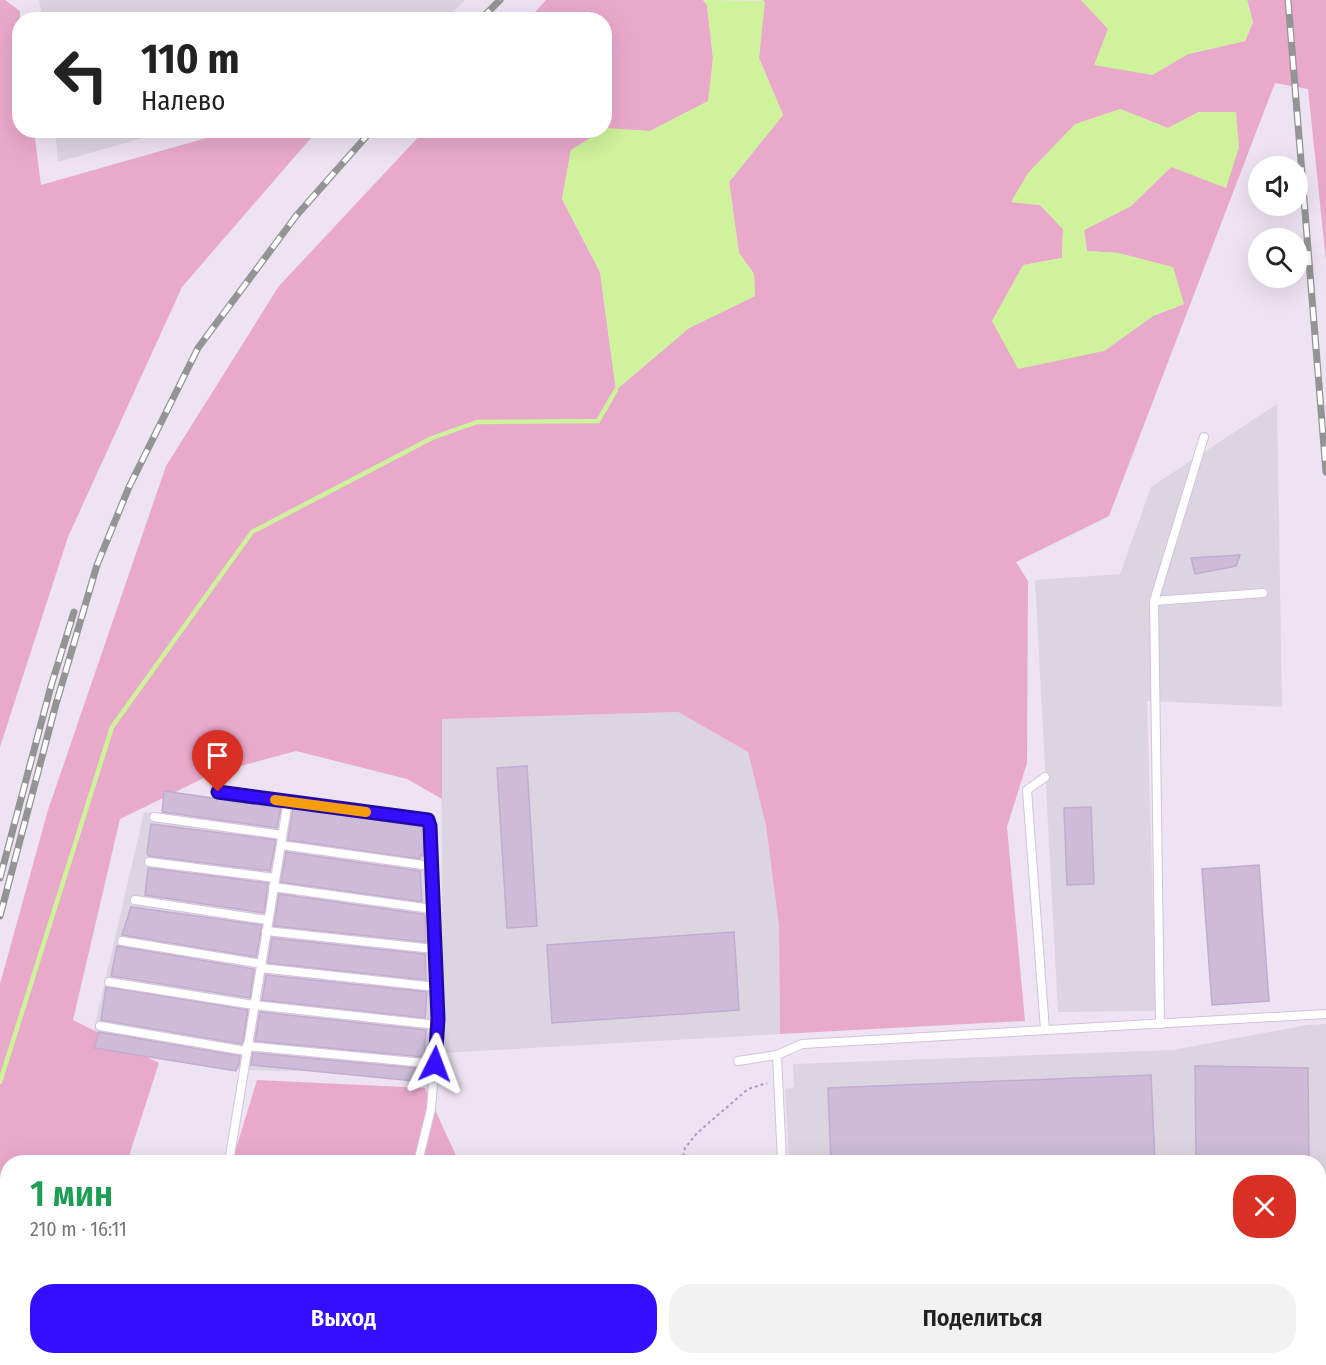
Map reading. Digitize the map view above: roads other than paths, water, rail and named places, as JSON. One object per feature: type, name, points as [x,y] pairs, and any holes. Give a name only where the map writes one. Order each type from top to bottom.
[{"type":"lane","points":[[1160,1024],[1154,601],[1204,437]]},
{"type":"lane","points":[[1154,601],[1263,593]]},
{"type":"lane","points":[[1045,777],[1028,790],[1046,1030]]},
{"type":"lane","points":[[218,792],[425,819],[430,826],[437,1025],[431,1109],[420,1155]]},
{"type":"lane","points":[[230,1155],[288,801]]},
{"type":"lane","points":[[154,817],[282,835]]},
{"type":"lane","points":[[280,845],[430,866]]},
{"type":"lane","points":[[149,862],[275,878]]},
{"type":"lane","points":[[273,887],[432,909]]},
{"type":"lane","points":[[135,900],[267,921]]},
{"type":"lane","points":[[266,931],[434,949]]},
{"type":"lane","points":[[122,941],[261,966],[436,987]]},
{"type":"lane","points":[[109,982],[254,1005],[437,1025]]},
{"type":"lane","points":[[738,1061],[777,1055],[802,1044],[1326,1014]]},
{"type":"lane","points":[[100,1026],[247,1048],[435,1064]]},
{"type":"lane","points":[[777,1055],[782,1155]]},
{"type":"waterway","points":[[0,1082],[112,727],[252,532],[432,438],[477,422],[598,421],[616,390]]},
{"type":"railway","points":[[488,12],[500,0]]},
{"type":"railway","points":[[1288,0],[1326,472]]},
{"type":"railway","points":[[0,916],[56,704],[97,565],[129,487],[198,348],[296,216],[365,138]]},
{"type":"railway","points":[[0,878],[51,686],[74,612]]}]
